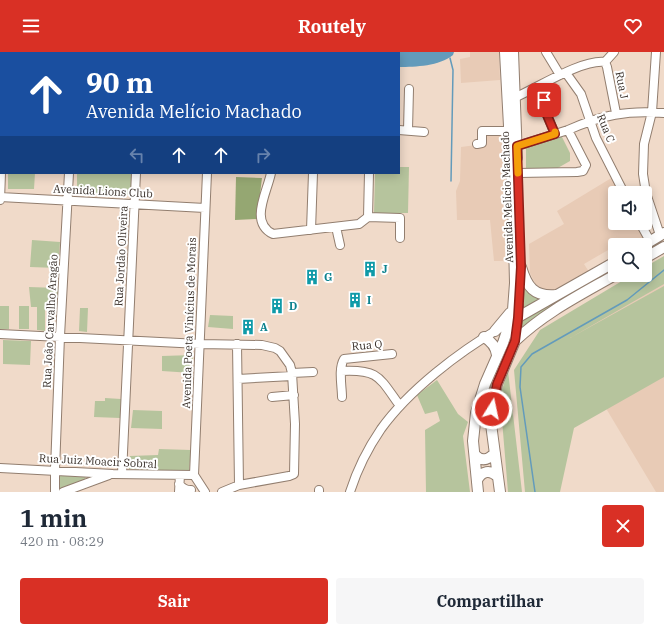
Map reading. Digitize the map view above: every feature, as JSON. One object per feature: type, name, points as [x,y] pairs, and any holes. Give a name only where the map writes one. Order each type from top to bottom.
[{"type":"main road","name":"Avenida Melício Machado","points":[[505,52],[515,283],[513,317],[515,341]]},
{"type":"main road","name":"Avenida Melício Machado","points":[[513,52],[516,97],[521,267],[513,317]]},
{"type":"main road","points":[[652,240],[662,234]]},
{"type":"main road","points":[[652,254],[664,247]]},
{"type":"main road","points":[[495,331],[513,317],[558,295],[608,266]]},
{"type":"main road","points":[[521,267],[527,283],[533,290],[542,295],[558,295]]},
{"type":"main road","points":[[500,492],[491,424],[493,397],[502,370],[515,341],[535,323],[554,310],[608,279]]},
{"type":"main road","points":[[478,492],[473,441],[476,413],[485,384],[513,317]]},
{"type":"main road","points":[[484,337],[491,342],[497,355]]},
{"type":"main road","points":[[475,455],[485,460],[489,459],[495,453]]},
{"type":"main road","points":[[477,480],[482,473],[488,471],[498,477]]},
{"type":"street","points":[[516,97],[584,65],[605,62],[614,52]]},
{"type":"street","points":[[656,52],[652,112],[644,144],[643,174],[646,193],[662,234]]},
{"type":"street","name":"Rua C","points":[[551,54],[563,74],[581,94],[596,138],[620,186]]},
{"type":"street","name":"Rua J","points":[[605,62],[616,113]]},
{"type":"street","points":[[408,130],[409,89]]},
{"type":"street","points":[[544,100],[547,115],[555,134]]},
{"type":"street","points":[[517,146],[568,130],[590,120],[616,113],[664,113]]},
{"type":"street","points":[[400,130],[424,132]]},
{"type":"street","points":[[518,173],[583,171],[586,165],[568,130]]},
{"type":"street","points":[[478,144],[482,143],[482,131],[509,131]]},
{"type":"street","points":[[0,198],[1,174]]},
{"type":"street","name":"Rua João Carvalho Aragão","points":[[55,492],[60,336],[69,174]]},
{"type":"street","name":"Rua Jordão Oliveira","points":[[118,474],[128,339],[136,174]]},
{"type":"street","name":"Avenida Poeta Vinícius de Morais","points":[[194,475],[204,208],[207,174]]},
{"type":"street","points":[[271,174],[261,207],[260,216],[264,228],[273,234],[359,224],[368,217],[400,218],[400,238]]},
{"type":"street","points":[[311,230],[313,174]]},
{"type":"street","points":[[368,217],[370,174]]},
{"type":"street","name":"Avenida Lions Club","points":[[0,198],[135,203],[204,208]]},
{"type":"street","points":[[336,227],[340,244]]},
{"type":"street","points":[[350,492],[364,458],[381,429],[400,406],[446,365],[484,337],[495,331]]},
{"type":"street","points":[[0,334],[128,339],[200,344],[262,345],[274,348],[286,357],[292,374],[294,395],[294,474],[239,485],[222,492]]},
{"type":"street","points":[[237,344],[239,485]]},
{"type":"street","name":"Rua Q","points":[[341,371],[344,360],[392,354]]},
{"type":"street","points":[[342,397],[341,371],[367,371],[374,374],[380,380],[400,406]]},
{"type":"street","points":[[238,379],[313,372]]},
{"type":"street","points":[[272,398],[294,395]]},
{"type":"street","name":"Rua Juiz Moacir Sobral","points":[[0,468],[118,474],[180,484],[194,475]]},
{"type":"street","points":[[84,484],[88,478],[86,472]]},
{"type":"street","points":[[63,492],[118,474]]},
{"type":"street","points":[[194,475],[205,492]]},
{"type":"street","points":[[180,484],[183,488],[189,491],[199,484]]},
{"type":"shaded area","points":[[470,52],[499,52],[500,80],[461,83],[460,59],[470,57]]},
{"type":"shaded area","points":[[504,132],[509,261],[494,261],[490,220],[457,220],[456,191],[460,181],[461,147],[484,144],[484,133]]},
{"type":"shaded area","points":[[613,177],[619,186],[608,186],[608,230],[645,230],[650,238],[608,238],[608,250],[584,264],[591,275],[562,289],[545,292],[537,287],[530,273],[529,244],[564,224],[557,211]]},
{"type":"shaded area","points":[[664,268],[664,492],[656,492],[558,328],[639,282],[652,282],[652,275]]},
{"type":"green space","points":[[556,136],[562,137],[570,153],[570,161],[556,169],[526,172],[526,145]]},
{"type":"green space","points":[[400,167],[409,167],[408,213],[374,213],[375,174],[400,174]]},
{"type":"green space","points":[[8,174],[35,174],[34,189],[8,189]]},
{"type":"green space","points":[[77,174],[131,174],[131,195],[77,192]]},
{"type":"green space","points":[[236,177],[262,178],[257,219],[235,220]]},
{"type":"green space","points":[[32,240],[60,242],[58,268],[30,267]]},
{"type":"green space","points":[[664,256],[664,284],[570,338],[664,286],[664,377],[574,428],[560,492],[525,492],[514,370],[540,330],[620,282],[652,282],[652,263]]},
{"type":"green space","points":[[608,269],[608,275],[519,332],[521,321]]},
{"type":"green space","points":[[522,279],[542,299],[521,311]]},
{"type":"green space","points":[[29,287],[58,288],[57,307],[45,307],[45,331],[37,330],[37,307],[31,307]]},
{"type":"green space","points":[[0,306],[9,306],[9,329],[0,329]]},
{"type":"green space","points":[[19,306],[29,306],[29,329],[19,329]]},
{"type":"green space","points":[[80,308],[88,308],[87,332],[79,331]]},
{"type":"green space","points":[[210,315],[233,316],[233,329],[208,327]]},
{"type":"green space","points":[[3,340],[31,341],[30,365],[3,364]]},
{"type":"green space","points":[[193,355],[192,373],[162,371],[162,356]]},
{"type":"green space","points":[[508,371],[522,492],[508,492],[500,396]]},
{"type":"green space","points":[[437,380],[458,414],[468,422],[463,436],[470,492],[426,492],[425,430],[440,421],[437,411],[425,414],[417,395]]},
{"type":"green space","points":[[105,398],[121,399],[120,418],[94,417],[95,401],[105,401]]},
{"type":"green space","points":[[133,410],[162,411],[162,429],[131,428]]},
{"type":"green space","points":[[159,449],[191,450],[189,471],[129,469],[130,456],[158,455]]},
{"type":"green space","points":[[86,475],[85,480],[63,489],[59,488],[59,476]]},
{"type":"water","points":[[400,52],[454,52],[453,55],[441,62],[420,66],[400,67]]},
{"type":"waterway","points":[[450,58],[453,70],[451,181]]},
{"type":"waterway","points":[[535,492],[520,387],[521,367],[532,354],[627,300],[664,270]]},
{"type":"slow traffic","points":[[518,173],[517,146],[555,134],[555,132]]},
{"type":"place","name":"J","points":[[370,269]]},
{"type":"place","name":"G","points":[[312,277]]},
{"type":"place","name":"I","points":[[355,300]]},
{"type":"place","name":"D","points":[[277,306]]},
{"type":"place","name":"A","points":[[248,327]]},
{"type":"route","points":[[492,409],[493,397],[497,384],[515,341],[518,318],[521,267],[517,146],[555,134],[547,115],[544,100]]}]
